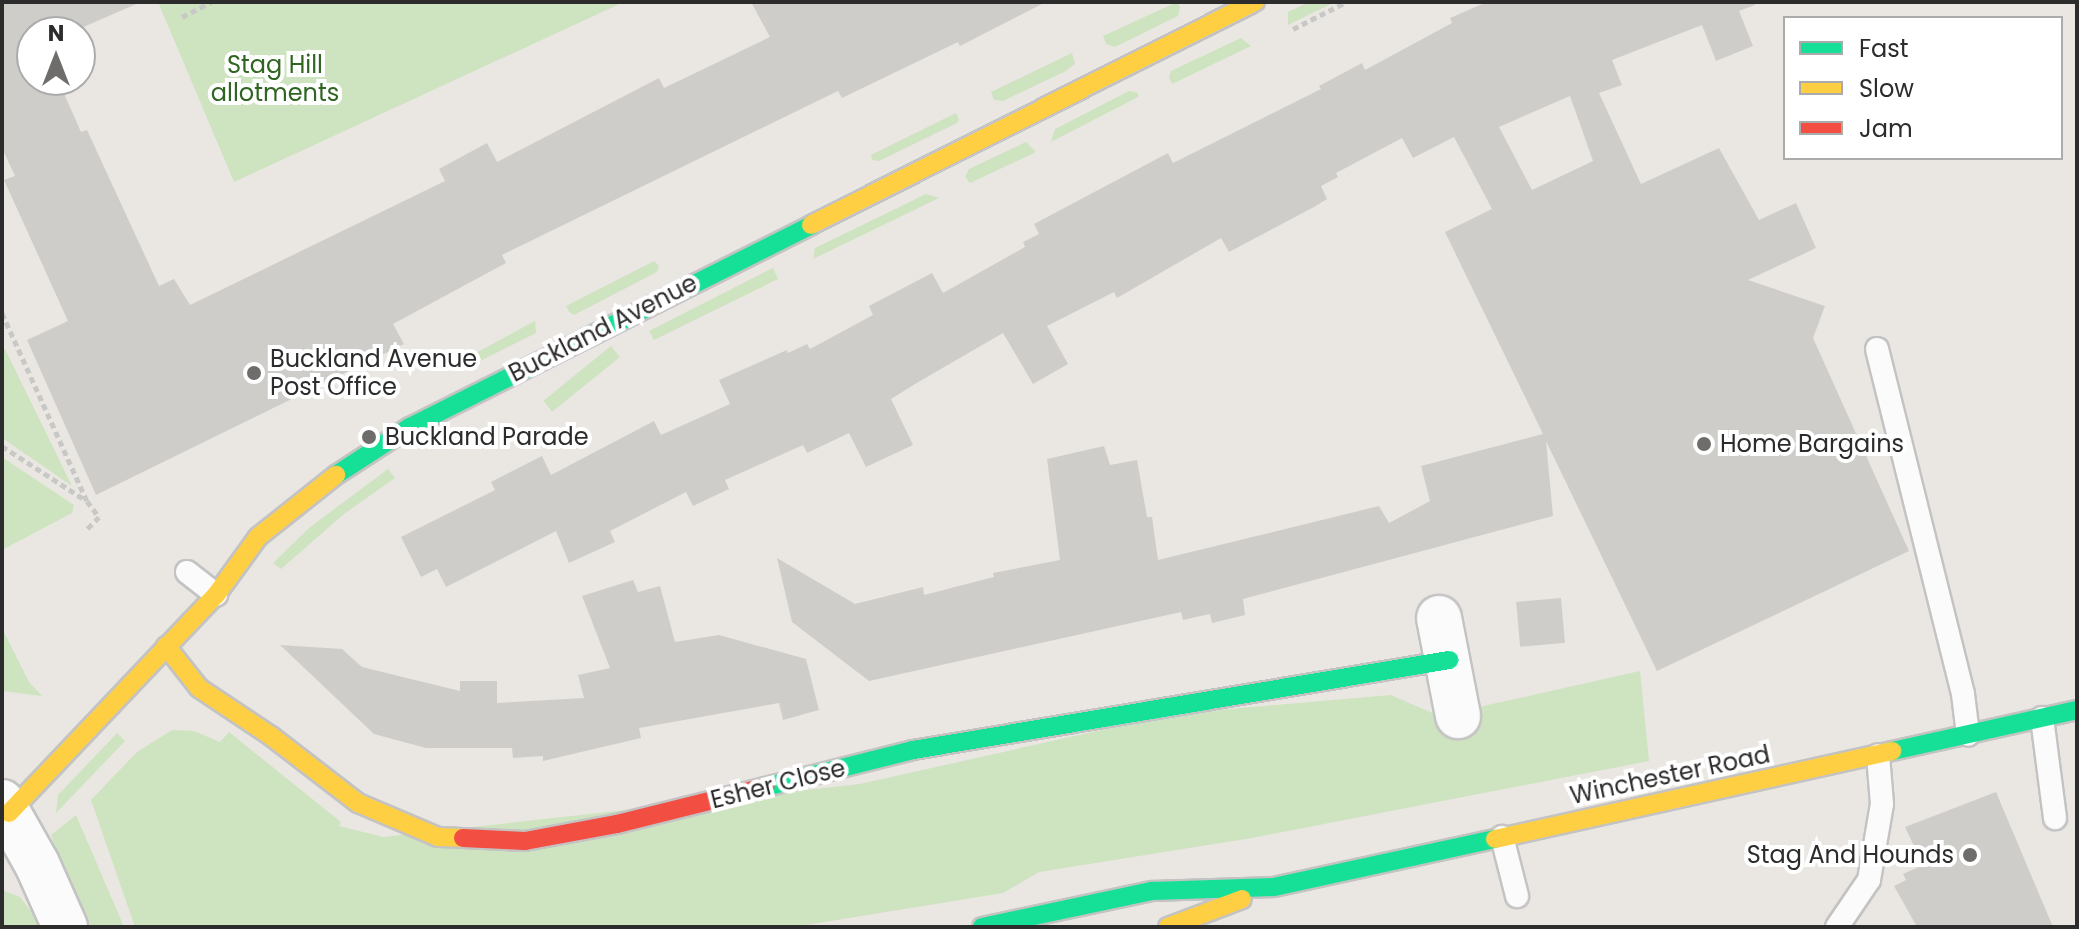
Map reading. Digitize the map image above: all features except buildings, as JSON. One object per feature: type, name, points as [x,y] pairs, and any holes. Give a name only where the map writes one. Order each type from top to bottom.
[{"type":"street","name":"Buckland Avenue","points":[[8,824],[166,646],[216,595],[258,537],[315,488],[410,427],[1255,2]]},
{"type":"street","points":[[1439,618],[1458,716]]},
{"type":"street","name":"Esher Close","points":[[166,646],[199,688],[271,736],[358,803],[438,837],[525,841],[617,824],[913,750],[1449,660]]},
{"type":"street","name":"Winchester Road","points":[[1168,927],[1274,887],[2077,710]]},
{"type":"street","points":[[8,824],[65,927]]},
{"type":"street","name":"Winchester Road","points":[[982,927],[1152,891],[1274,887]]},
{"type":"lane","points":[[1877,349],[1963,694],[1968,735]]},
{"type":"lane","points":[[187,572],[216,595]]},
{"type":"lane","points":[[2042,718],[2055,818]]},
{"type":"lane","points":[[1837,927],[1869,880],[1882,804],[1878,755]]},
{"type":"lane","points":[[1502,837],[1517,896]]},
{"type":"path","points":[[182,17],[211,2]]},
{"type":"path","points":[[2,313],[87,501],[99,517],[86,530]]},
{"type":"path","points":[[2,446],[87,501]]},
{"type":"green space","name":"Stag Hill allotments","points":[[158,2],[624,2],[234,182]]},
{"type":"green space","points":[[1177,2],[1180,7],[1178,16],[1115,47],[1106,44],[1103,36]]},
{"type":"green space","points":[[1309,2],[1335,2],[1288,25],[1288,12]]},
{"type":"green space","points":[[1241,38],[1251,46],[1172,84],[1169,77],[1171,71]]},
{"type":"green space","points":[[1072,53],[1075,64],[1064,72],[1003,101],[994,100],[991,92]]},
{"type":"green space","points":[[1129,91],[1138,93],[1138,97],[1051,142],[1055,129]]},
{"type":"green space","points":[[956,113],[957,123],[879,161],[872,160],[871,155]]},
{"type":"green space","points":[[1026,142],[1036,152],[970,183],[965,177],[969,169]]},
{"type":"green space","points":[[926,194],[939,198],[813,259],[815,248]]},
{"type":"green space","points":[[654,261],[659,266],[657,272],[574,315],[569,312],[566,306]]},
{"type":"green space","points":[[773,268],[778,279],[654,340],[649,331]]},
{"type":"green space","points":[[535,321],[536,333],[476,363],[468,357]]},
{"type":"green space","points":[[611,346],[620,357],[552,412],[543,401]]},
{"type":"green space","points":[[5,349],[72,486],[2,438],[2,350]]},
{"type":"green space","points":[[2,457],[74,505],[72,513],[2,550]]},
{"type":"green space","points":[[388,469],[395,478],[344,514],[281,569],[273,563],[309,528]]},
{"type":"green space","points":[[2,628],[29,682],[42,696],[2,691]]},
{"type":"green space","points":[[1640,671],[1649,761],[1252,838],[1039,872],[1003,893],[794,927],[135,927],[91,800],[137,752],[172,730],[194,731],[220,742],[229,732],[341,822],[339,826],[383,837],[860,784],[1173,714],[1391,695],[1446,719],[1479,707]]},
{"type":"green space","points":[[117,733],[125,741],[56,813],[58,795]]},
{"type":"green space","points":[[76,815],[124,927],[81,927],[51,835]]},
{"type":"green space","points":[[2,890],[20,897],[43,927],[2,927]]},
{"type":"traffic: fast","points":[[336,475],[410,427],[811,225]]},
{"type":"traffic: fast","points":[[765,787],[913,750],[1449,660]]},
{"type":"traffic: fast","points":[[1892,751],[2077,710]]},
{"type":"traffic: fast","points":[[982,927],[1152,891],[1274,887],[1495,839]]},
{"type":"traffic: slow","points":[[811,225],[1255,2]]},
{"type":"traffic: slow","points":[[9,813],[216,595],[258,537],[336,475]]},
{"type":"traffic: slow","points":[[166,646],[199,688],[271,736],[358,803],[438,837],[463,838]]},
{"type":"traffic: slow","points":[[1495,839],[1892,751]]},
{"type":"traffic: slow","points":[[1168,927],[1242,899]]},
{"type":"traffic: jam","points":[[463,838],[525,841],[617,824],[765,787]]},
{"type":"place","name":"Buckland Avenue Post Office","points":[[254,373]]},
{"type":"place","name":"Buckland Parade","points":[[369,437]]},
{"type":"place","name":"Home Bargains","points":[[1704,444]]},
{"type":"place","name":"Stag And Hounds","points":[[1970,855]]}]
